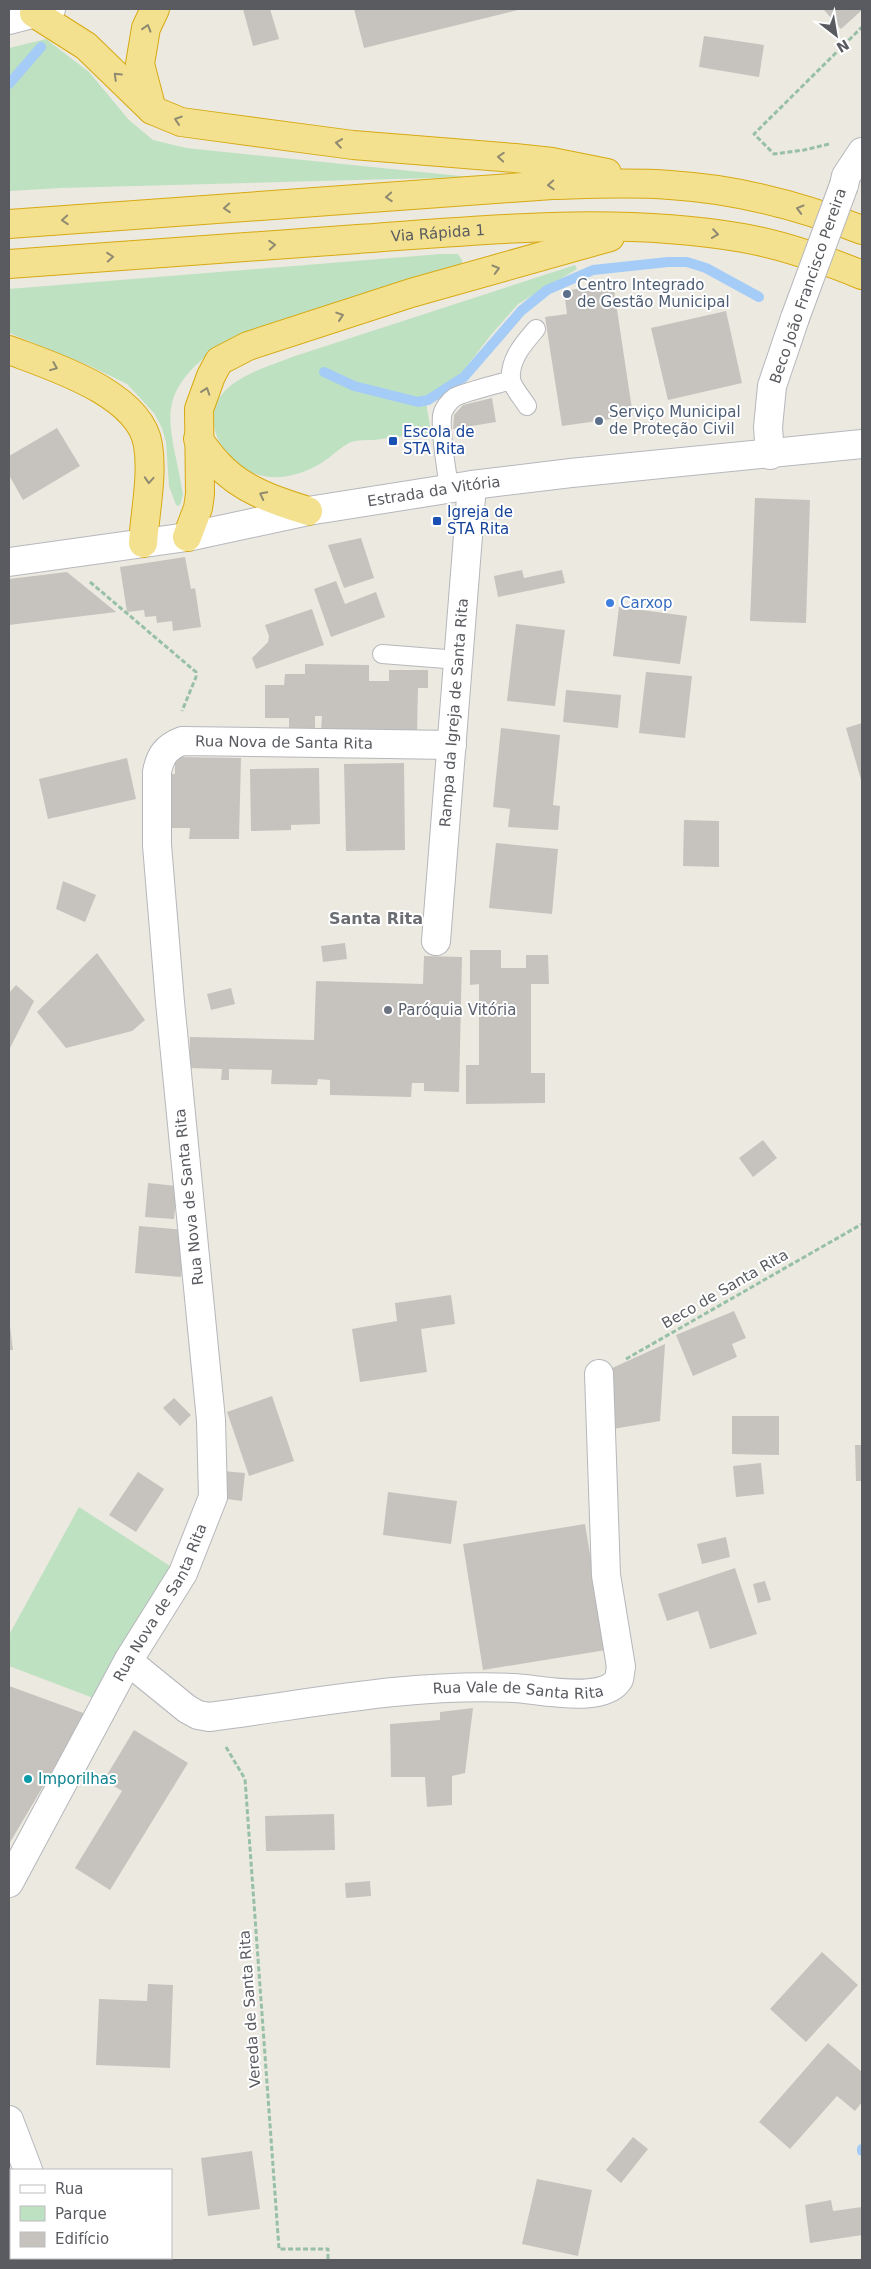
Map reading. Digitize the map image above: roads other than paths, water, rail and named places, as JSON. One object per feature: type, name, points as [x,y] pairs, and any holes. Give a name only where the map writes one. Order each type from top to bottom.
[{"type":"highway","points":[[152,110],[140,64],[146,28],[155,9]]},
{"type":"highway","points":[[31,14],[86,46],[152,110],[181,122],[353,145],[552,162],[670,185]]},
{"type":"highway","points":[[9,224],[552,185],[670,185],[712,189],[756,198],[798,208],[862,230]]},
{"type":"highway","name":"Via Rápida 1","points":[[9,264],[392,236],[617,226],[666,228],[744,238],[830,261],[862,274]]},
{"type":"highway","points":[[187,536],[198,508],[200,494],[199,409],[211,376],[219,361],[248,346],[411,293],[600,238],[666,228]]},
{"type":"highway","points":[[9,350],[60,370],[111,394],[127,407],[148,442],[149,482],[143,544]]},
{"type":"highway","points":[[198,439],[217,464],[241,483],[269,498],[308,511]]},
{"type":"street","name":"Beco João Francisco Pereira","points":[[770,455],[768,427],[772,386],[846,176],[862,152]]},
{"type":"street","name":"Estrada da Vitória","points":[[9,562],[143,544],[308,511],[460,488],[680,462],[770,455],[862,444]]},
{"type":"street","name":"Rampa da Igreja de Santa Rita","points":[[436,941],[459,660],[460,488]]},
{"type":"street","name":"Rua Nova de Santa Rita","points":[[9,1883],[128,1661],[183,1573],[213,1497],[211,1420],[170,1002],[157,845],[157,772],[159,761],[168,749],[182,741],[452,745]]},
{"type":"street","name":"Rua Vale de Santa Rita","points":[[128,1661],[187,1708],[198,1715],[209,1717],[390,1691],[514,1688],[580,1694],[612,1686],[619,1678],[621,1668],[606,1575],[599,1374]]},
{"type":"street","points":[[9,2120],[28,2169]]},
{"type":"lane","points":[[528,406],[511,380],[513,363],[522,346],[536,329]]},
{"type":"lane","points":[[460,488],[443,431],[442,416],[444,409],[457,396],[511,380]]},
{"type":"lane","points":[[382,654],[459,660]]},
{"type":"waterway","points":[[9,84],[41,47]]},
{"type":"waterway","points":[[324,372],[354,386],[418,402],[428,400],[464,377],[521,311],[547,290],[593,270],[668,262],[687,262],[706,268],[759,297]]},
{"type":"place","name":"Centro Integrado de Gestão Municipal","points":[[567,294]]},
{"type":"place","name":"Serviço Municipal de Proteção Civil","points":[[599,421]]},
{"type":"place","name":"Escola de STA Rita","points":[[393,441]]},
{"type":"place","name":"Igreja de STA Rita","points":[[437,521]]},
{"type":"place","name":"Carxop","points":[[610,603]]},
{"type":"place","name":"Paróquia Vitória","points":[[388,1010]]},
{"type":"place","name":"Imporilhas","points":[[28,1779]]},
{"type":"district","name":"Santa Rita","points":[[376,918]]}]
